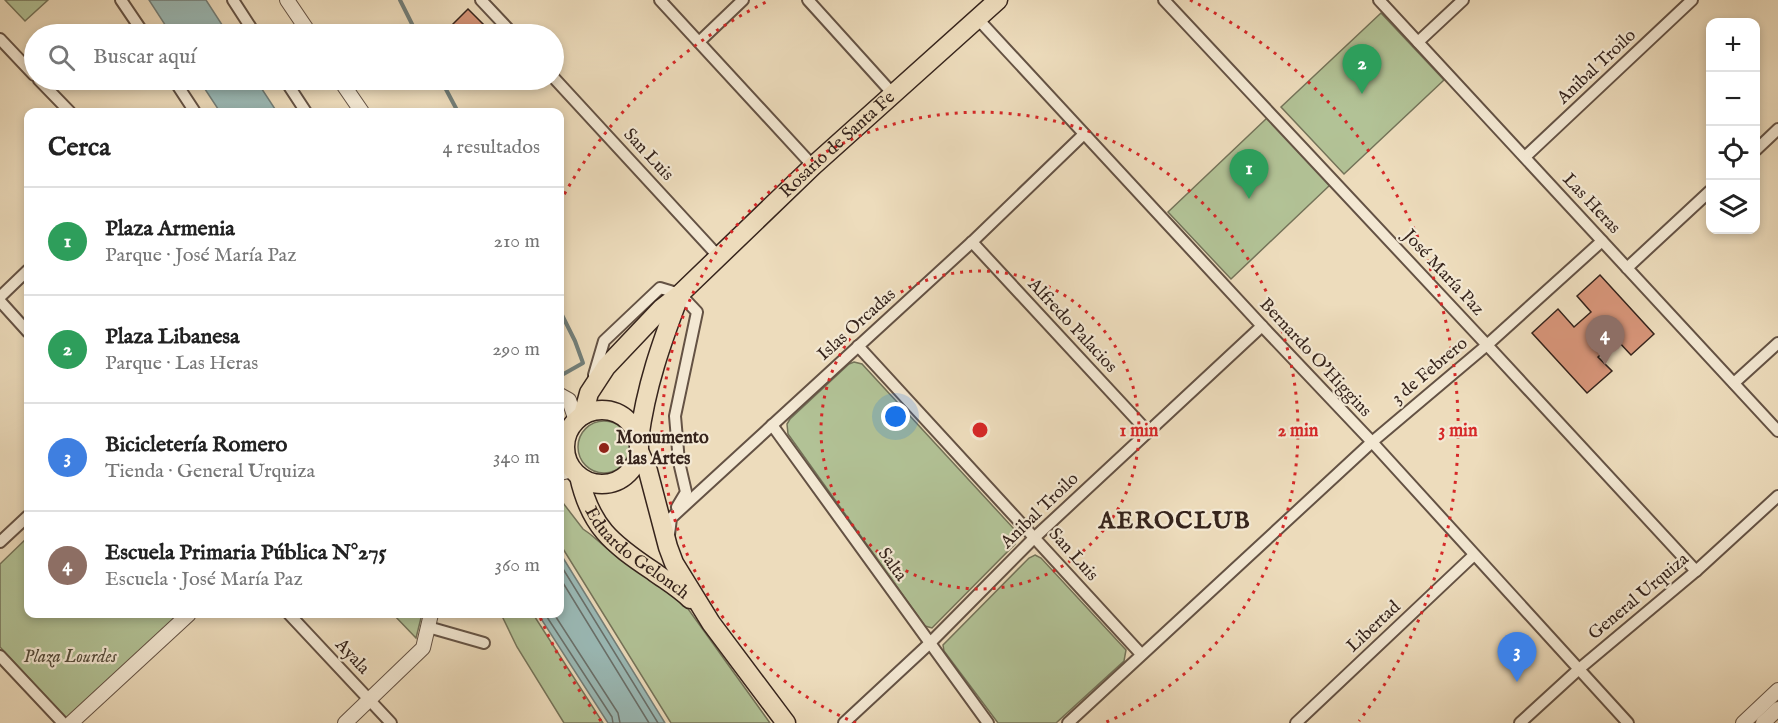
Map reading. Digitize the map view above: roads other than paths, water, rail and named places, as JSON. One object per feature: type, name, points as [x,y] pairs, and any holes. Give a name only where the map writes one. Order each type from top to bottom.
[{"type":"main road","name":"Rosario de Santa Fe","points":[[573,424],[588,393],[606,367],[662,308],[680,294],[813,166],[998,0]]},
{"type":"main road","name":"Rosario de Santa Fe","points":[[639,445],[642,412],[655,361],[680,294]]},
{"type":"main road","name":"Eduardo Gelonch","points":[[711,623],[674,563],[648,471],[631,424],[617,413],[600,410],[573,424],[565,444],[570,473],[583,494],[590,513],[604,533],[640,563],[687,596],[711,623],[786,723]]},
{"type":"main road","name":"Eduardo Gelonch","points":[[570,473],[593,483],[617,482],[634,466],[639,445]]},
{"type":"street","points":[[121,0],[137,24]]},
{"type":"street","points":[[233,0],[249,24]]},
{"type":"street","points":[[288,0],[304,24]]},
{"type":"street","points":[[482,0],[504,24]]},
{"type":"street","points":[[660,0],[813,166]]},
{"type":"street","points":[[699,42],[743,0]]},
{"type":"street","points":[[808,0],[893,94]]},
{"type":"street","name":"José María Paz","points":[[1164,0],[1696,571]]},
{"type":"street","name":"Las Heras","points":[[1379,0],[1778,431]]},
{"type":"street","points":[[1418,42],[1463,0]]},
{"type":"street","name":"Anibal Troilo","points":[[1525,157],[1692,0]]},
{"type":"street","name":"Bernardo O'Higgins","points":[[977,18],[1372,442],[1628,723]]},
{"type":"street","points":[[0,39],[24,64]]},
{"type":"street","name":"San Luis","points":[[564,89],[718,255]]},
{"type":"street","points":[[49,90],[66,108]]},
{"type":"street","points":[[181,90],[192,108]]},
{"type":"street","points":[[292,90],[303,108]]},
{"type":"street","points":[[347,90],[359,108]]},
{"type":"street","points":[[1760,145],[1778,129]]},
{"type":"street","name":"Islas Orcadas","points":[[671,518],[972,242],[1084,134]]},
{"type":"street","points":[[1627,268],[1706,195]]},
{"type":"street","name":"3 de Febrero","points":[[1068,723],[1372,442],[1487,345],[1602,241]]},
{"type":"street","name":"Alfredo Palacios","points":[[972,242],[1148,432]]},
{"type":"street","points":[[0,297],[24,274]]},
{"type":"street","points":[[668,547],[671,518],[686,492],[679,462],[675,416],[697,312],[680,294]]},
{"type":"street","points":[[0,302],[24,328]]},
{"type":"street","name":"Anibal Troilo","points":[[844,723],[929,644],[1035,538],[1262,326]]},
{"type":"street","points":[[1734,383],[1778,343]]},
{"type":"street","name":"San Luis","points":[[858,346],[1141,654]]},
{"type":"street","points":[[564,398],[569,400],[573,424]]},
{"type":"street","name":"Salta","points":[[772,425],[988,723]]},
{"type":"street","name":"General Urquiza","points":[[1520,723],[1579,669],[1696,571],[1778,496]]},
{"type":"street","points":[[0,542],[24,520]]},
{"type":"street","name":"Libertad","points":[[1296,723],[1474,555]]},
{"type":"street","points":[[71,723],[185,618]]},
{"type":"street","name":"Ayala","points":[[293,618],[391,723]]},
{"type":"street","points":[[345,723],[423,648],[430,620],[484,643]]},
{"type":"street","points":[[0,656],[63,723]]},
{"type":"street","points":[[1743,723],[1778,690]]},
{"type":"street","points":[[1763,723],[1778,709]]},
{"type":"water","points":[[149,0],[206,0],[222,24],[165,24]]},
{"type":"water","points":[[206,90],[263,90],[274,108],[217,108]]},
{"type":"water","points":[[564,559],[665,723],[608,723],[541,618],[564,618]]},
{"type":"waterway","points":[[400,0],[412,24]]},
{"type":"waterway","points":[[446,90],[456,108]]},
{"type":"waterway","points":[[564,319],[583,363],[564,374]]},
{"type":"place","name":"Plaza Libanesa","points":[[1362,94]]},
{"type":"place","name":"Plaza Armenia","points":[[1249,199]]},
{"type":"place","name":"Escuela Primaria Pública N°275","points":[[1605,365]]},
{"type":"place","name":"Monumento a las Artes","points":[[604,448]]},
{"type":"place","name":"Bicicletería Romero","points":[[1517,682]]},
{"type":"district","name":"AEROCLUB","points":[[1175,521]]},
{"type":"park label","name":"Plaza Lourdes","points":[[70,657]]}]
